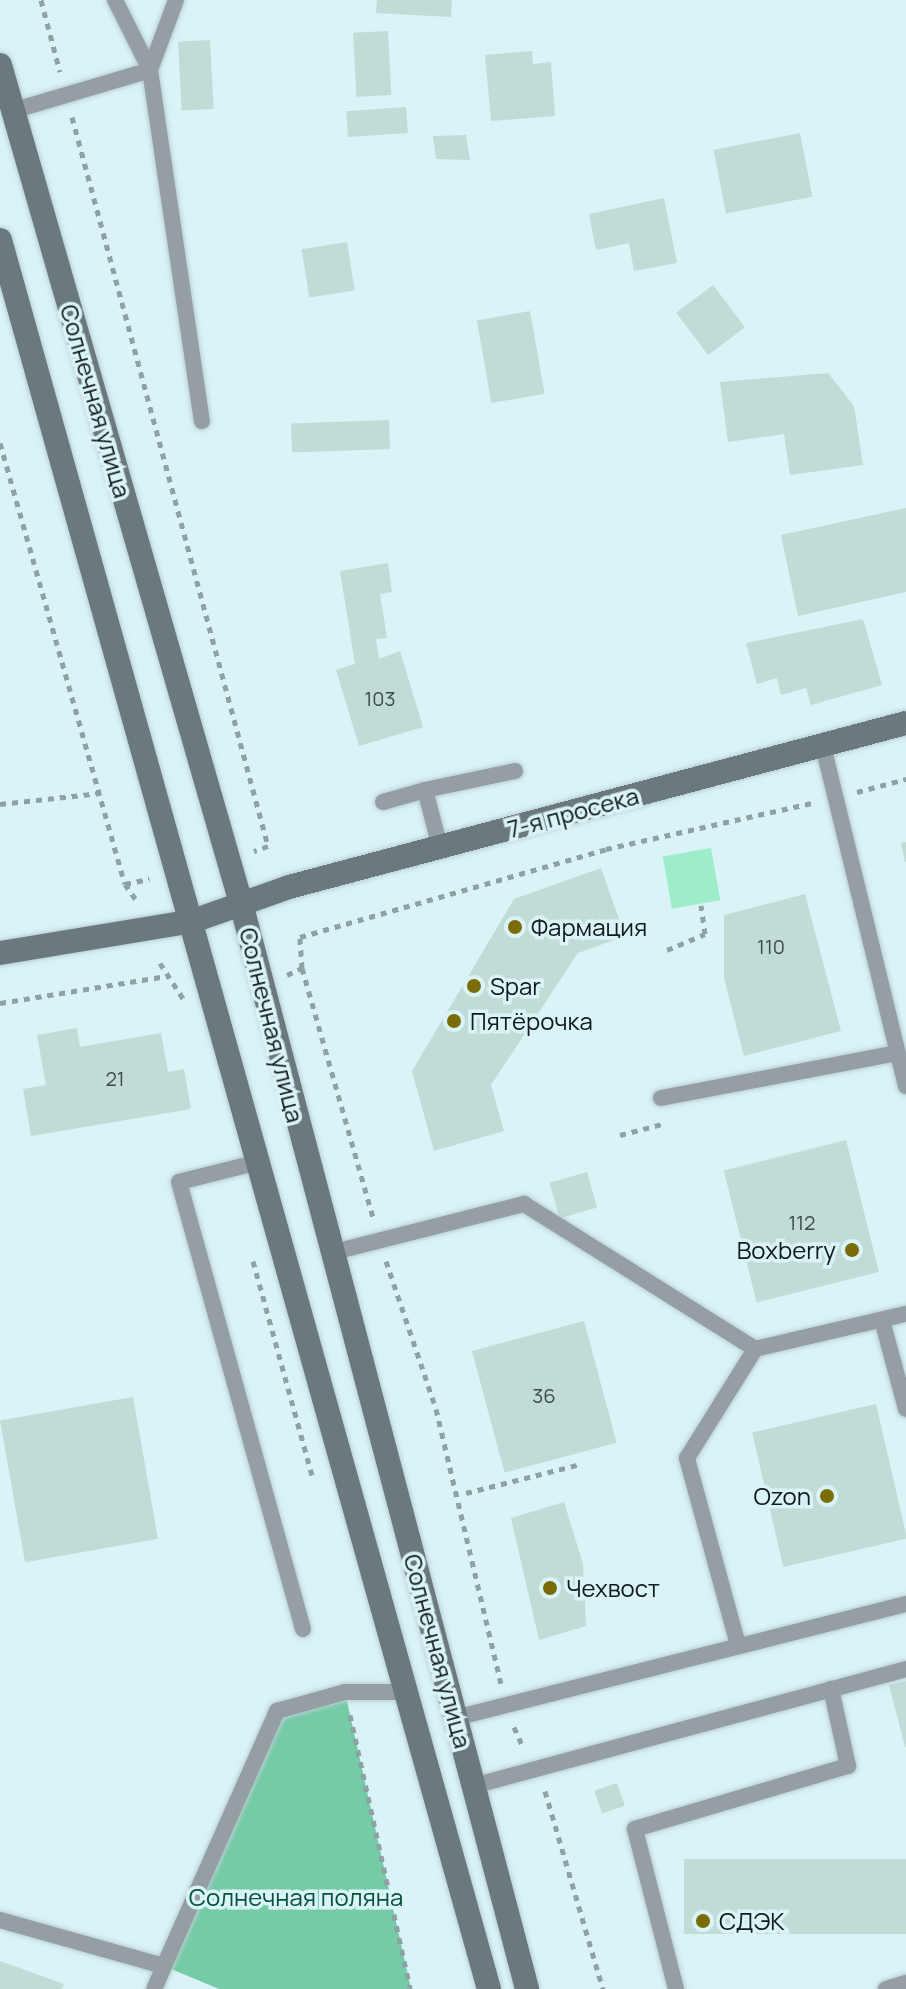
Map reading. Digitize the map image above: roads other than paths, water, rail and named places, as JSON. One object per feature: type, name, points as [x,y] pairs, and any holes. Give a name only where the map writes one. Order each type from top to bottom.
[{"type":"main road","name":"Солнечная улица","points":[[0,65],[242,907],[330,1253],[459,1717],[473,1786],[527,1989]]},
{"type":"main road","name":"Солнечная улица","points":[[0,240],[193,921],[255,1163],[489,1989]]},
{"type":"main road","name":"7-я просека","points":[[0,953],[193,921],[242,907],[289,887],[906,723]]},
{"type":"lane","points":[[115,0],[150,70],[202,421]]},
{"type":"lane","points":[[150,70],[176,0]]},
{"type":"lane","points":[[12,111],[68,99],[150,70]]},
{"type":"lane","points":[[823,746],[906,1086]]},
{"type":"lane","points":[[383,802],[515,771]]},
{"type":"lane","points":[[425,790],[440,847]]},
{"type":"lane","points":[[661,1098],[897,1053]]},
{"type":"lane","points":[[255,1163],[179,1182],[303,1629]]},
{"type":"lane","points":[[330,1253],[378,1236],[524,1204],[755,1349],[906,1314]]},
{"type":"lane","points":[[882,1320],[906,1409]]},
{"type":"lane","points":[[738,1645],[687,1458],[755,1349]]},
{"type":"lane","points":[[459,1717],[507,1710],[738,1645],[906,1604]]},
{"type":"lane","points":[[473,1786],[532,1775],[906,1669]]},
{"type":"lane","points":[[676,1989],[635,1829],[848,1766],[831,1689]]},
{"type":"lane","points":[[154,1989],[277,1711],[345,1692],[405,1692]]},
{"type":"lane","points":[[0,1920],[164,1966]]},
{"type":"lane","points":[[886,1989],[906,1983]]},
{"type":"place","name":"Фармация","points":[[515,927]]},
{"type":"place","name":"Spar","points":[[474,986]]},
{"type":"place","name":"Пятёрочка","points":[[454,1021]]},
{"type":"place","name":"Boxberry","points":[[852,1250]]},
{"type":"place","name":"Ozon","points":[[827,1496]]},
{"type":"place","name":"Чехвост","points":[[550,1588]]},
{"type":"place","name":"СДЭК","points":[[703,1921]]},
{"type":"park label","name":"Солнечная поляна","points":[[296,1897]]}]
